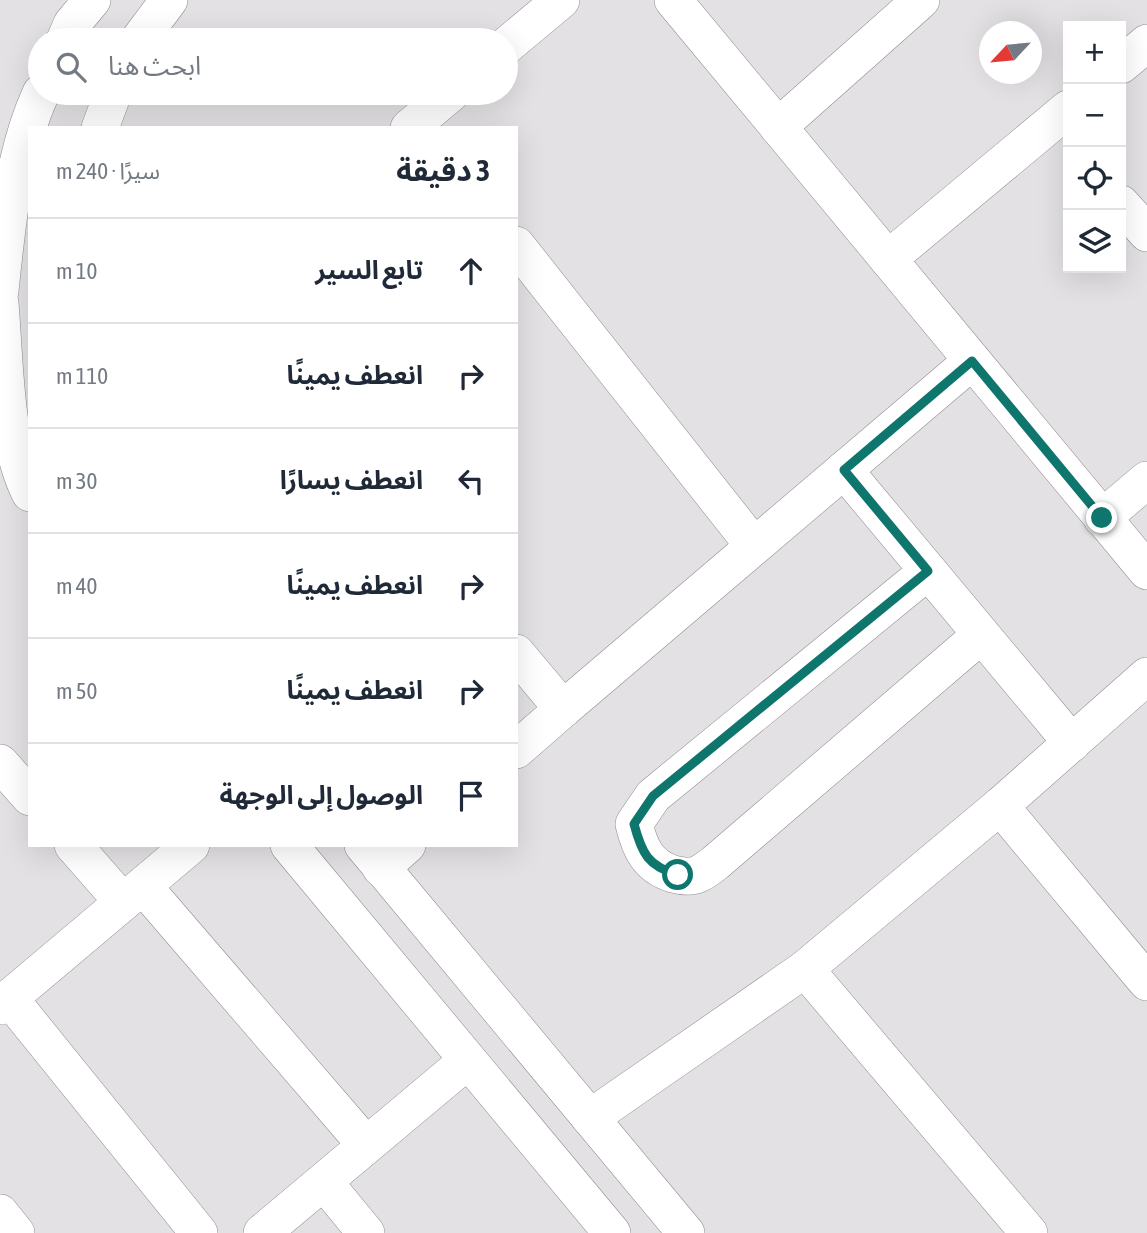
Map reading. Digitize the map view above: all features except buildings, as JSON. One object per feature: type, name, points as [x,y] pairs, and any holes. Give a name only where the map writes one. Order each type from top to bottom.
[{"type":"street","points":[[70,28],[92,0]]},
{"type":"street","points":[[148,28],[169,0]]},
{"type":"street","points":[[518,36],[561,0]]},
{"type":"street","points":[[673,0],[1147,572]]},
{"type":"street","points":[[778,127],[920,0]]},
{"type":"street","points":[[1126,61],[1147,43]]},
{"type":"street","points":[[28,126],[36,105]]},
{"type":"street","points":[[101,126],[109,105]]},
{"type":"street","points":[[417,125],[438,105]]},
{"type":"street","points":[[888,259],[1062,126]]},
{"type":"street","points":[[0,291],[9,205],[28,127]]},
{"type":"street","points":[[1126,210],[1147,233]]},
{"type":"street","points":[[518,247],[754,546]]},
{"type":"street","points":[[0,303],[8,399],[19,472],[28,488]]},
{"type":"street","points":[[518,748],[972,361]]},
{"type":"street","points":[[844,470],[1072,743]]},
{"type":"street","points":[[1102,518],[1147,480]]},
{"type":"street","points":[[928,571],[653,796],[634,824],[639,843],[647,857],[659,869],[678,875],[695,875],[716,863],[981,635]]},
{"type":"street","points":[[518,655],[563,709]]},
{"type":"street","points":[[590,1118],[806,969],[1000,806],[1147,676]]},
{"type":"street","points":[[0,763],[28,795]]},
{"type":"street","points":[[1000,806],[1147,982]]},
{"type":"street","points":[[75,847],[133,894],[366,1145]]},
{"type":"street","points":[[189,847],[5,1002],[199,1233]]},
{"type":"street","points":[[291,847],[611,1233]]},
{"type":"street","points":[[384,853],[590,1118],[686,1233]]},
{"type":"street","points":[[806,969],[1029,1233]]},
{"type":"street","points":[[262,1233],[467,1061]]},
{"type":"street","points":[[324,1182],[366,1233]]},
{"type":"street","points":[[0,1213],[16,1233]]},
{"type":"route","points":[[678,875],[659,869],[647,857],[639,843],[634,824],[653,796],[928,571],[844,470],[972,361],[1102,518]]}]
